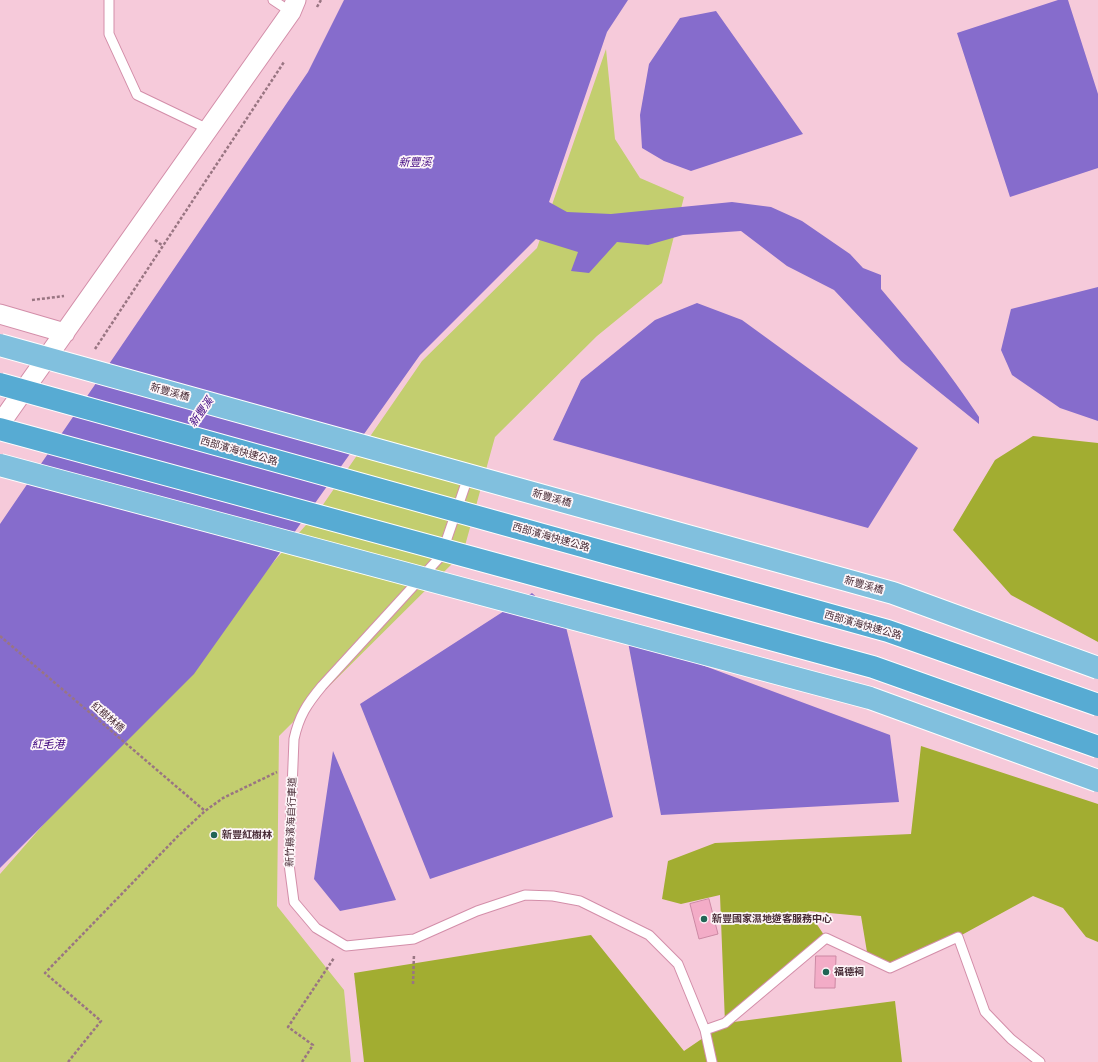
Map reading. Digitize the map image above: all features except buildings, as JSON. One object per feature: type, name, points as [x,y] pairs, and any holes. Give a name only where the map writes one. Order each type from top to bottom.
[{"type":"highway","name":"西部濱海快速公路","points":[[0,384],[888,631],[1098,705]]},
{"type":"highway","points":[[0,429],[873,667],[1098,747]]},
{"type":"main road","name":"新豐溪橋","points":[[0,345],[893,593],[1098,668]]},
{"type":"main road","points":[[0,465],[870,698],[1098,781]]},
{"type":"street","points":[[0,424],[293,6]]},
{"type":"street","points":[[0,314],[65,333]]},
{"type":"lane","points":[[108,0],[109,34],[137,95],[208,129]]},
{"type":"lane","points":[[273,0],[293,6]]},
{"type":"lane","name":"新竹縣濱海自行車道","points":[[466,483],[441,556],[306,704],[298,721],[294,739],[289,864],[294,902],[316,928],[346,946],[414,940],[477,911],[525,895],[553,896],[580,901],[649,935],[678,964],[705,1030],[712,1062]]},
{"type":"lane","points":[[705,1030],[725,1023],[826,938],[890,968],[958,937],[985,1012],[1011,1039],[1040,1062]]},
{"type":"path","points":[[315,11],[321,0]]},
{"type":"path","points":[[93,352],[286,59]]},
{"type":"path","points":[[31,300],[93,292]]},
{"type":"path","name":"紅樹林橋","points":[[0,636],[205,811]]},
{"type":"path","points":[[68,1062],[101,1021],[46,972],[178,836],[205,811],[223,798],[293,765]]},
{"type":"path","points":[[413,984],[414,940]]},
{"type":"path","points":[[302,1062],[313,1045],[288,1028],[332,960]]},
{"type":"green space","points":[[606,49],[615,139],[640,178],[684,197],[662,283],[597,336],[495,437],[463,553],[279,736],[277,906],[344,990],[351,1062],[0,1062],[0,874],[320,509],[422,361],[537,248]]},
{"type":"green space","points":[[1033,436],[1098,443],[1098,642],[1011,595],[953,530],[995,460]]},
{"type":"green space","points":[[921,746],[1098,804],[1098,942],[1086,937],[1063,908],[1033,896],[958,937],[890,968],[868,958],[861,916],[808,911],[826,938],[726,1023],[895,1001],[902,1062],[364,1062],[354,973],[591,935],[684,1051],[725,1023],[720,895],[681,904],[662,899],[668,861],[715,843],[911,834]]},
{"type":"water","name":"新豐溪","points":[[344,0],[628,0],[607,32],[549,202],[567,212],[611,214],[732,202],[771,207],[802,221],[850,254],[863,268],[881,275],[881,289],[956,384],[979,417],[979,424],[901,361],[834,290],[787,266],[741,231],[683,235],[648,245],[617,242],[589,273],[571,271],[578,252],[536,239],[420,355],[194,674],[0,868],[0,524],[308,72]]},
{"type":"water","points":[[1058,0],[1068,0],[1098,94],[1098,168],[1010,197],[957,33]]},
{"type":"water","points":[[716,11],[803,134],[691,171],[664,161],[642,148],[640,115],[649,64],[680,18]]},
{"type":"water","points":[[1098,287],[1098,421],[1060,408],[1012,375],[1001,350],[1011,309]]},
{"type":"water","points":[[697,303],[742,320],[918,448],[868,528],[553,440],[581,380],[655,320]]},
{"type":"water","points":[[532,593],[565,623],[613,817],[430,879],[360,704]]},
{"type":"water","points":[[627,637],[890,735],[899,802],[661,815]]},
{"type":"water","points":[[333,751],[396,900],[340,911],[314,879]]},
{"type":"place","name":"新豐紅樹林","points":[[214,835]]},
{"type":"place","name":"新豐國家濕地遊客服務中心","points":[[704,919]]},
{"type":"place","name":"福德祠","points":[[826,972]]},
{"type":"water label","name":"紅毛港","points":[[48,744]]}]
